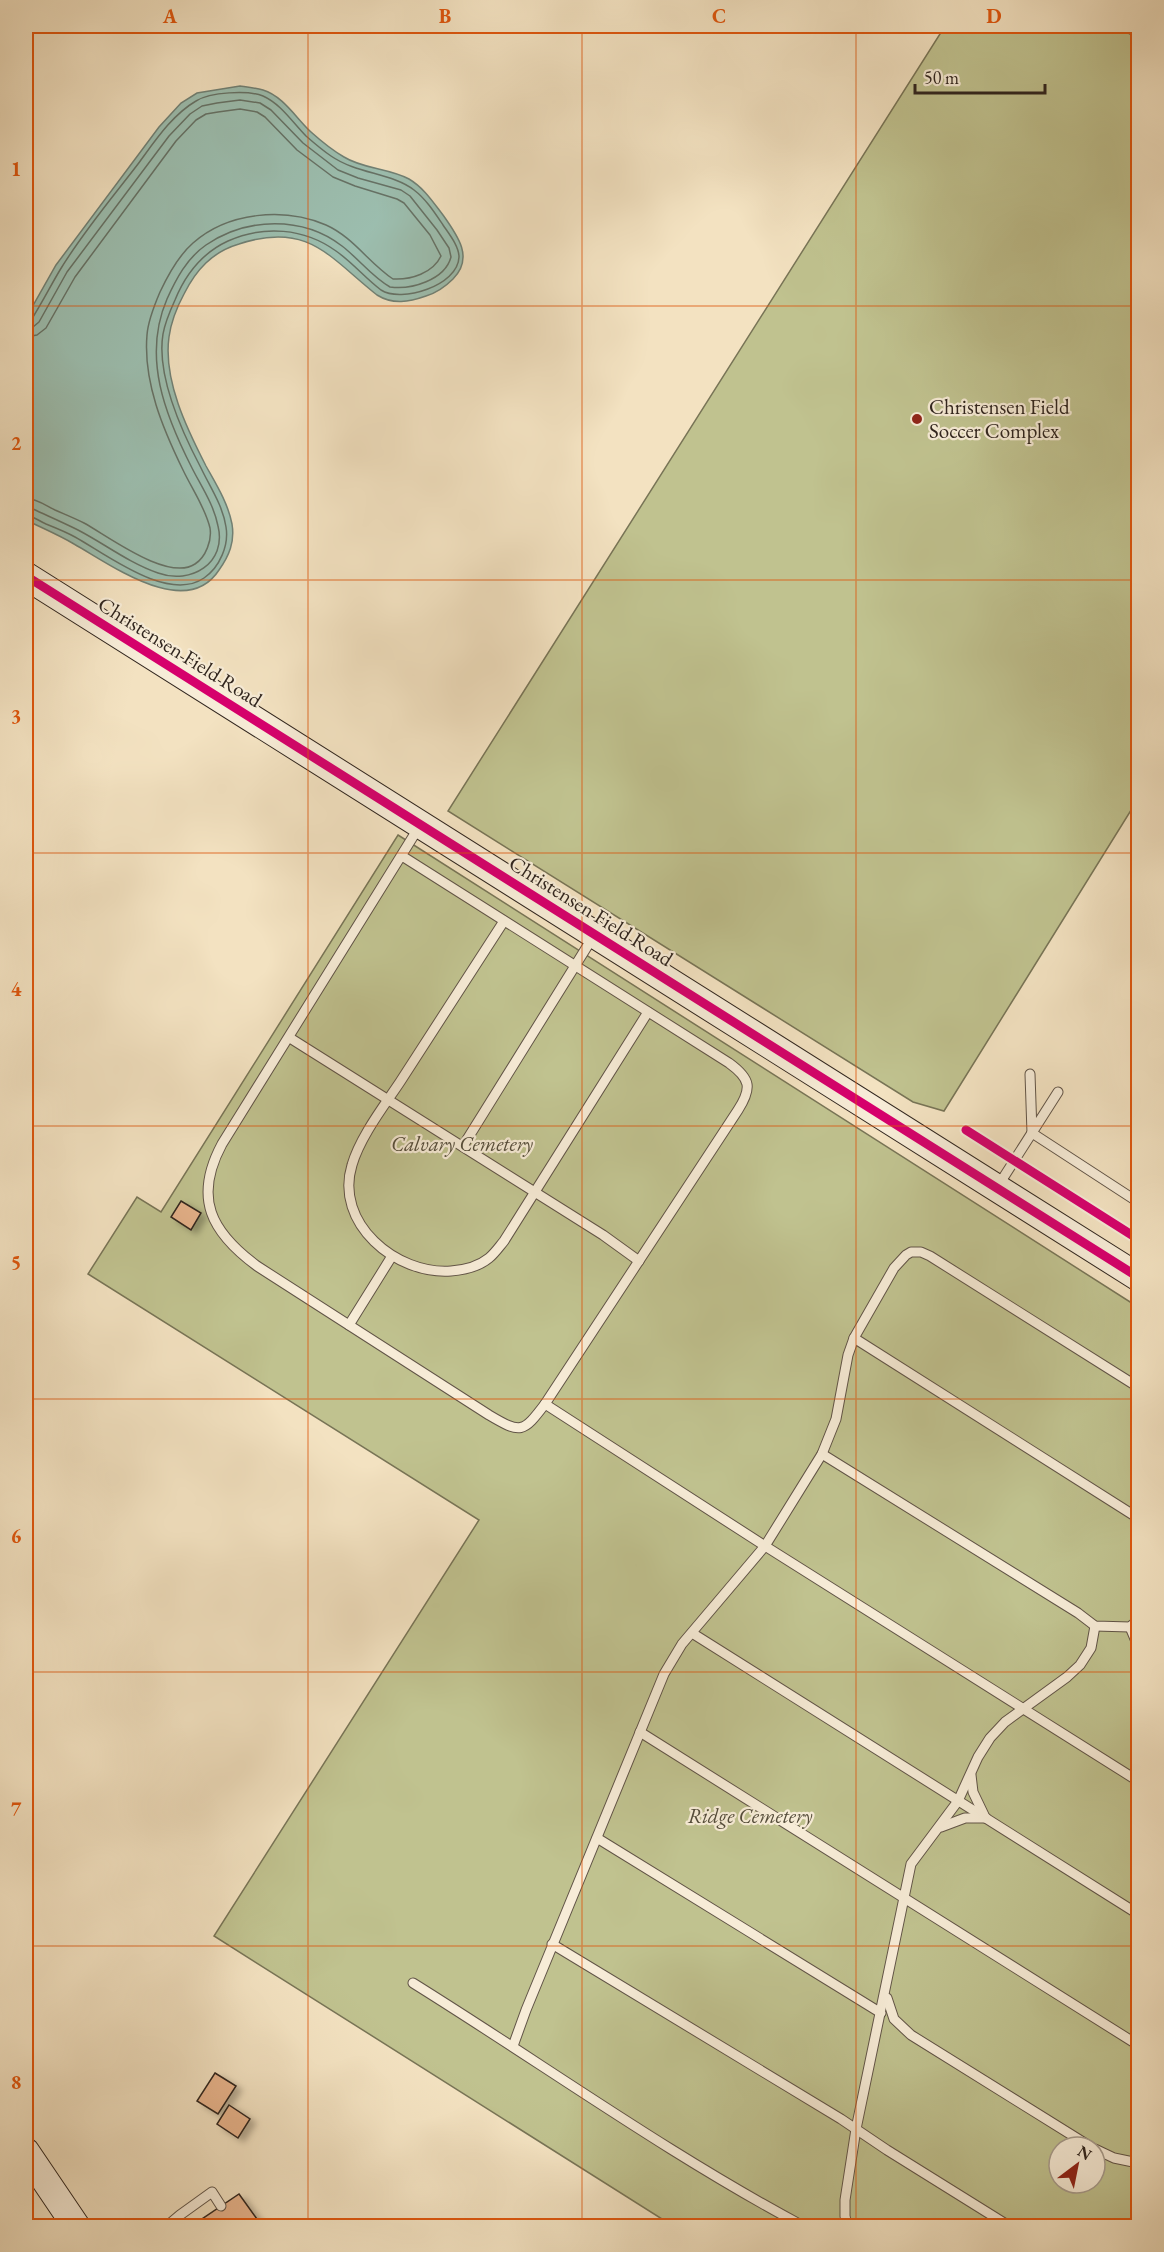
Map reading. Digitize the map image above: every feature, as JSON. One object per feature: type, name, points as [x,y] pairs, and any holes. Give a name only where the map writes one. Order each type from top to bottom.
[{"type":"street","name":"Christensen Field Road","points":[[26,576],[1138,1277]]},
{"type":"street","points":[[26,2152],[76,2226]]},
{"type":"lane","points":[[402,856],[737,1069],[747,1081],[748,1089],[738,1110],[545,1404],[525,1427],[512,1428],[243,1256],[220,1232],[209,1209],[209,1180],[219,1150],[421,825]]},
{"type":"lane","points":[[504,921],[389,1099],[352,1162],[348,1184],[352,1207],[361,1227],[392,1256],[415,1267],[441,1272],[473,1267],[489,1258],[497,1250],[648,1012]]},
{"type":"lane","points":[[463,1146],[594,935]]},
{"type":"lane","points":[[290,1038],[535,1191],[639,1261]]},
{"type":"lane","points":[[1030,1074],[1032,1133]]},
{"type":"lane","points":[[997,1188],[1058,1092]]},
{"type":"lane","points":[[1032,1133],[1138,1202]]},
{"type":"lane","points":[[513,2046],[552,1944],[664,1674],[674,1656],[692,1633],[765,1546],[822,1454],[836,1419],[848,1355],[854,1338],[894,1268],[906,1255],[921,1252],[1138,1387]]},
{"type":"lane","points":[[349,1325],[392,1256]]},
{"type":"lane","points":[[854,1338],[1138,1518]]},
{"type":"lane","points":[[545,1404],[765,1546],[1138,1781]]},
{"type":"lane","points":[[822,1454],[1078,1613],[1095,1626],[1130,1627],[1138,1620]]},
{"type":"lane","points":[[847,2226],[845,2200],[856,2128],[911,1864],[958,1801],[986,1744],[1005,1722],[1080,1665],[1091,1648],[1095,1626]]},
{"type":"lane","points":[[1130,1627],[1138,1646]]},
{"type":"lane","points":[[692,1633],[1138,1914]]},
{"type":"lane","points":[[1005,1722],[1009,1707],[1007,1698]]},
{"type":"lane","points":[[640,1732],[1138,2045]]},
{"type":"lane","points":[[971,1775],[973,1791],[986,1818]]},
{"type":"lane","points":[[939,1828],[965,1818],[986,1818]]},
{"type":"lane","points":[[597,1839],[881,2013]]},
{"type":"lane","points":[[552,1944],[856,2128],[887,2150],[1009,2226]]},
{"type":"lane","points":[[413,1983],[591,2098],[770,2209],[803,2226]]},
{"type":"lane","points":[[886,1992],[894,2019],[911,2035],[1072,2135]]},
{"type":"lane","points":[[1107,2155],[1138,2163]]},
{"type":"lane","points":[[167,2226],[212,2192],[221,2206]]},
{"type":"green space","name":"Christensen Field Soccer Complex","points":[[945,26],[1117,26],[1138,39],[1138,799],[944,1111],[913,1102],[448,811]]},
{"type":"green space","name":"Ridge Cemetery","points":[[398,835],[1138,1307],[1138,2226],[673,2226],[214,1936],[479,1520],[88,1274],[137,1197],[161,1212]]},
{"type":"water","points":[[240,86],[263,90],[277,97],[311,132],[351,161],[409,179],[432,200],[454,231],[463,255],[462,263],[453,279],[440,289],[430,295],[401,302],[377,295],[330,256],[300,240],[283,237],[263,238],[229,247],[206,263],[194,277],[177,309],[169,337],[168,353],[178,404],[228,509],[233,537],[226,559],[205,584],[187,590],[168,589],[148,584],[127,574],[26,520],[26,318],[56,265],[159,127],[181,103],[197,93]]},
{"type":"building","points":[[181,1201],[201,1213],[191,1230],[171,1217]]},
{"type":"building","points":[[215,2073],[236,2086],[218,2114],[197,2101]]},
{"type":"building","points":[[229,2105],[250,2119],[238,2138],[217,2124]]},
{"type":"building","points":[[239,2194],[262,2226],[208,2226],[202,2219]]},
{"type":"cycle path","points":[[26,576],[1138,1277]]},
{"type":"cycle path","points":[[966,1130],[1138,1239]]},
{"type":"place","name":"Christensen Field Soccer Complex","points":[[917,419]]},
{"type":"park label","name":"Calvary Cemetery","points":[[462,1144]]}]
